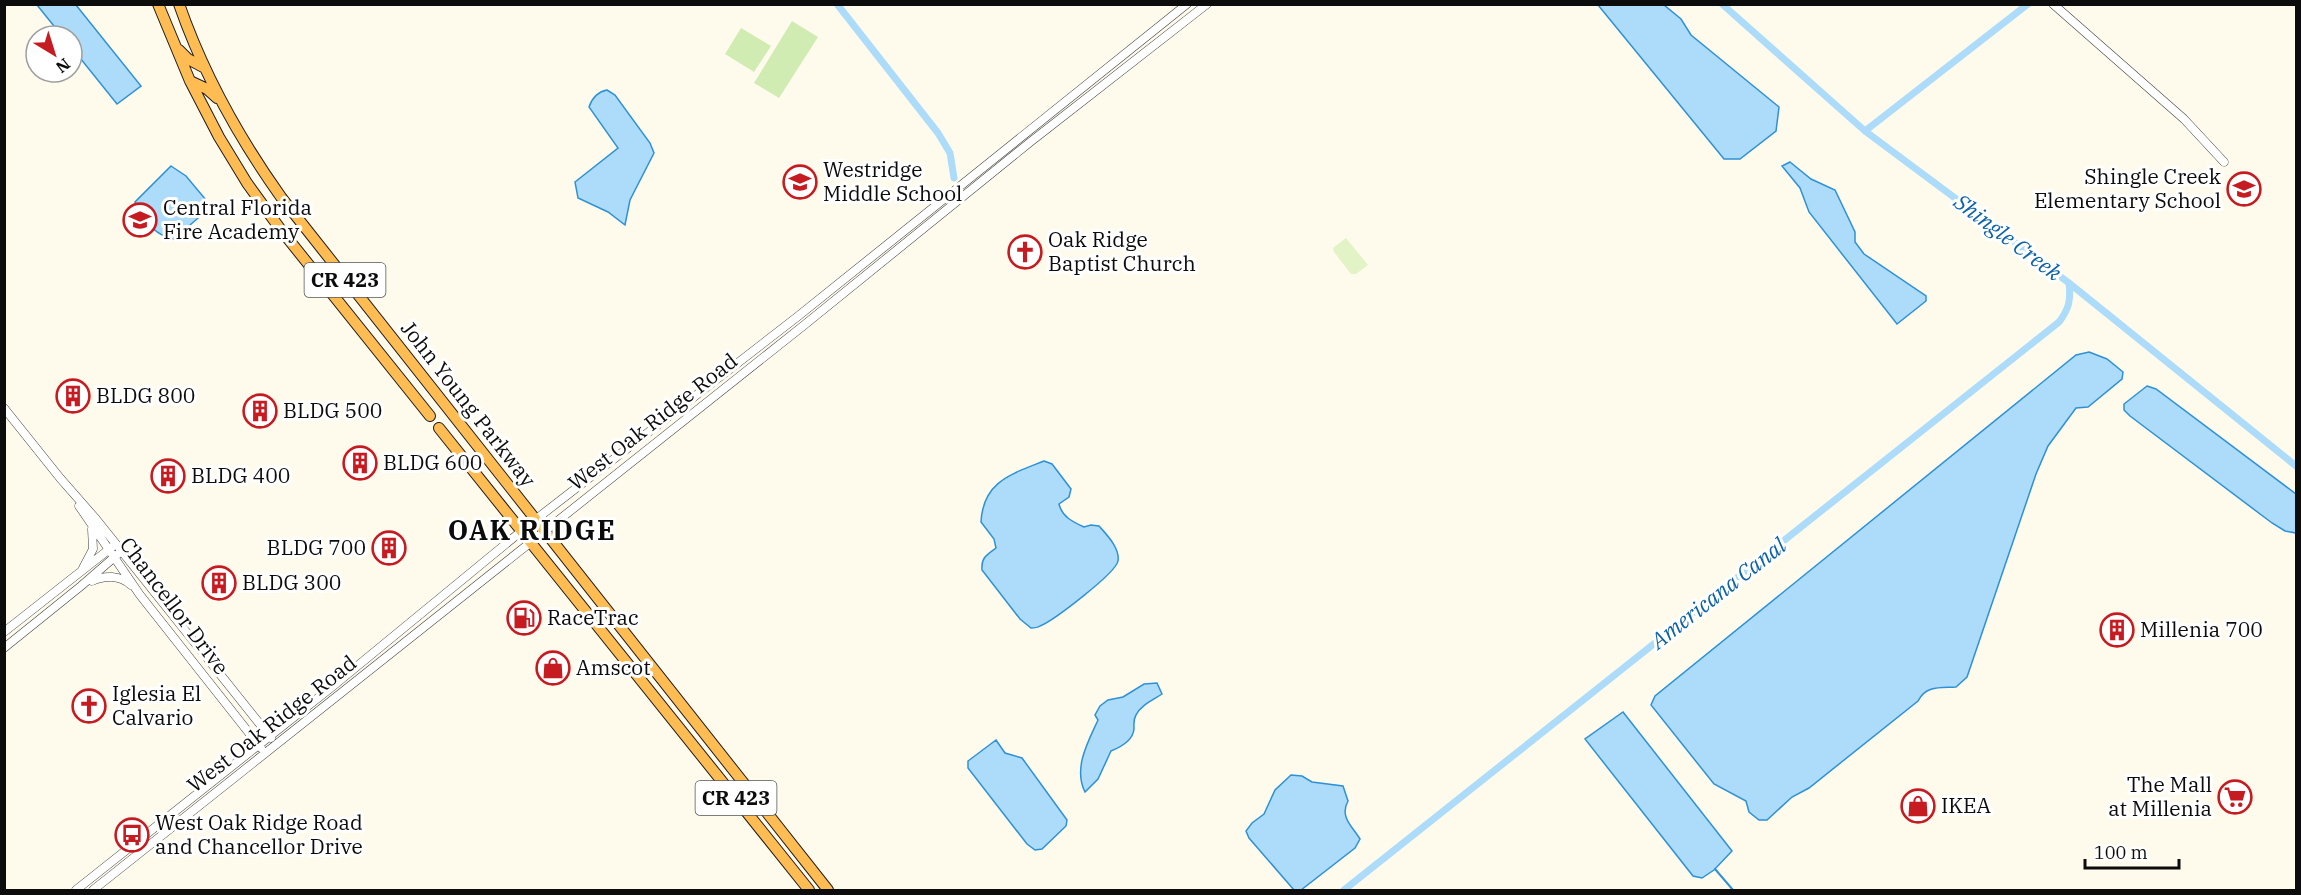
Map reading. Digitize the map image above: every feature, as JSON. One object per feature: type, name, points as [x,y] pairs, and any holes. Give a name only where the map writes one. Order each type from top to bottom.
[{"type":"highway","name":"John Young Parkway","points":[[158,4],[190,81],[219,137],[264,206],[430,416]]},
{"type":"highway","name":"John Young Parkway","points":[[178,4],[205,68],[223,103],[250,151],[281,197],[828,891]]},
{"type":"highway","points":[[173,43],[188,59],[205,68]]},
{"type":"highway","points":[[190,81],[207,89],[223,103]]},
{"type":"highway","name":"John Young Parkway","points":[[439,428],[808,890]]},
{"type":"street","name":"West Oak Ridge Road","points":[[80,889],[521,531],[723,375],[1187,4]]},
{"type":"street","name":"West Oak Ridge Road","points":[[93,891],[1029,143],[1207,4]]},
{"type":"street","points":[[2053,4],[2184,118],[2224,162]]},
{"type":"street","points":[[1077,105],[1083,95],[1116,67],[1117,60]]},
{"type":"street","points":[[1029,143],[1030,137],[1065,109],[1071,97]]},
{"type":"street","points":[[821,311],[834,293],[886,252],[887,244]]},
{"type":"street","points":[[723,375],[730,384]]},
{"type":"street","name":"Chancellor Drive","points":[[4,408],[115,551],[140,595],[265,752]]},
{"type":"street","name":"Chancellor Drive","points":[[60,478],[91,523],[276,744]]},
{"type":"street","points":[[78,574],[93,549],[94,537],[91,523]]},
{"type":"street","points":[[4,632],[78,574],[115,551]]},
{"type":"street","points":[[4,648],[81,586],[115,551]]},
{"type":"street","points":[[81,586],[107,576],[127,582],[140,595]]},
{"type":"street","points":[[332,699],[344,684],[385,652],[391,638]]},
{"type":"green space","points":[[792,21],[818,37],[779,98],[754,83]]},
{"type":"green space","points":[[741,28],[771,46],[754,72],[725,54]]},
{"type":"green space","points":[[1346,238],[1368,265],[1356,274],[1351,274],[1334,252],[1333,248]]},
{"type":"water","points":[[37,5],[76,5],[141,86],[117,104],[84,63],[84,24],[52,24]]},
{"type":"water","points":[[1598,5],[1664,5],[1681,19],[1691,35],[1779,107],[1776,131],[1740,159],[1724,159]]},
{"type":"water","points":[[607,90],[615,95],[650,143],[654,153],[630,200],[625,225],[608,212],[578,198],[575,182],[618,148],[589,107],[595,96]]},
{"type":"water","points":[[1790,162],[1811,179],[1835,190],[1855,232],[1855,242],[1864,254],[1926,296],[1926,301],[1897,324],[1809,212],[1800,188],[1782,166]]},
{"type":"water","points":[[171,166],[186,176],[206,200],[205,212],[174,239],[155,231],[135,202]]},
{"type":"water","points":[[2089,352],[2107,359],[2123,372],[2122,379],[2088,407],[2076,408],[2048,446],[2036,474],[1967,677],[1956,687],[1934,688],[1925,692],[1918,701],[1809,788],[1792,797],[1767,820],[1759,820],[1749,812],[1746,801],[1714,784],[1651,705],[1655,696],[2076,355]]},
{"type":"water","points":[[2147,386],[2156,389],[2296,494],[2296,533],[2285,531],[2272,523],[2130,416],[2124,410],[2124,404]]},
{"type":"water","points":[[1044,461],[1052,464],[1071,489],[1069,497],[1059,504],[1065,516],[1084,527],[1099,526],[1115,547],[1118,561],[1096,586],[1047,622],[1031,628],[1020,619],[982,570],[985,557],[996,548],[994,539],[981,522],[983,508],[993,488],[1011,475]]},
{"type":"water","points":[[1157,683],[1162,694],[1138,711],[1134,718],[1131,737],[1111,751],[1098,779],[1085,792],[1081,764],[1086,746],[1098,720],[1095,715],[1100,706],[1108,700],[1123,697],[1144,684]]},
{"type":"water","points":[[1623,712],[1732,851],[1714,870],[1702,878],[1693,876],[1585,739]]},
{"type":"water","points":[[996,740],[1005,753],[1022,758],[1067,820],[1066,826],[1042,849],[1035,850],[1027,844],[968,768],[968,761]]},
{"type":"water","points":[[1291,775],[1302,776],[1312,782],[1343,786],[1348,801],[1346,817],[1360,839],[1355,848],[1301,890],[1294,890],[1249,838],[1246,831],[1264,814],[1275,790]]},
{"type":"waterway","points":[[837,4],[938,133],[950,153],[954,178]]},
{"type":"waterway","name":"Shingle Creek","points":[[1722,4],[1865,131],[2069,283],[2296,466]]},
{"type":"waterway","points":[[1865,131],[2028,4]]},
{"type":"waterway","name":"Americana Canal","points":[[1344,890],[2059,322],[2069,304],[2069,283]]},
{"type":"waterway","points":[[1715,869],[1733,890]]},
{"type":"place","name":"Westridge Middle School","points":[[800,182]]},
{"type":"place","name":"Shingle Creek Elementary School","points":[[2244,189]]},
{"type":"place","name":"Central Florida Fire Academy","points":[[140,220]]},
{"type":"place","name":"Oak Ridge Baptist Church","points":[[1025,252]]},
{"type":"place","name":"BLDG 800","points":[[73,396]]},
{"type":"place","name":"BLDG 500","points":[[260,411]]},
{"type":"place","name":"BLDG 600","points":[[360,463]]},
{"type":"place","name":"BLDG 400","points":[[168,476]]},
{"type":"place","name":"BLDG 700","points":[[389,548]]},
{"type":"place","name":"BLDG 300","points":[[219,583]]},
{"type":"place","name":"RaceTrac","points":[[524,618]]},
{"type":"place","name":"Millenia 700","points":[[2117,630]]},
{"type":"place","name":"Amscot","points":[[553,668]]},
{"type":"place","name":"Iglesia El Calvario","points":[[89,706]]},
{"type":"place","name":"The Mall at Millenia","points":[[2235,797]]},
{"type":"place","name":"IKEA","points":[[1918,806]]},
{"type":"place","name":"West Oak Ridge Road and Chancellor Drive","points":[[132,835]]},
{"type":"district","name":"OAK RIDGE","points":[[532,531]]}]
